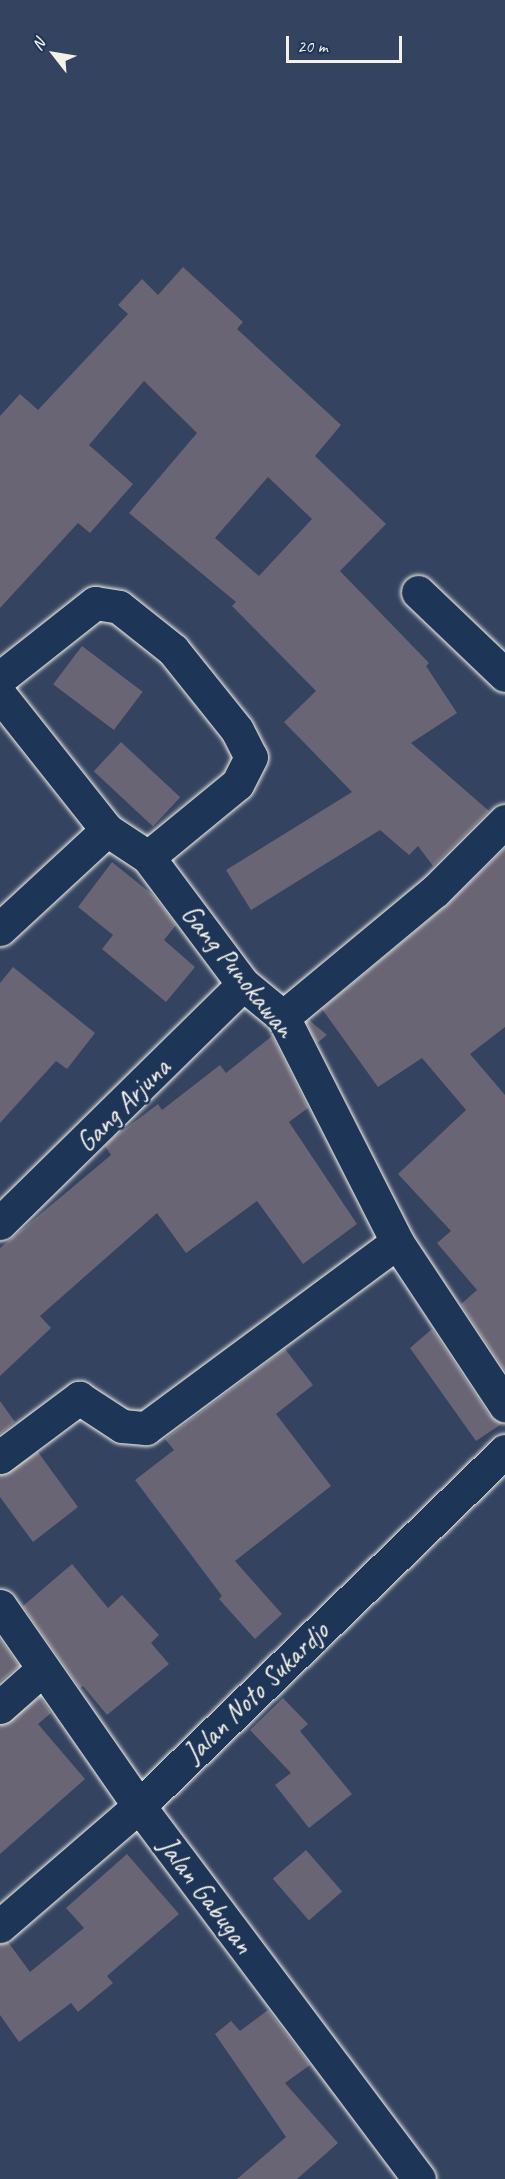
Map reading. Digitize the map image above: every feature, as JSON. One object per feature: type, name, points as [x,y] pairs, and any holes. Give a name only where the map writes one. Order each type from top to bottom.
[{"type":"street","points":[[418,592],[505,675]]},
{"type":"street","points":[[0,678],[95,603],[119,607],[173,650],[237,730],[251,757],[237,784],[148,857]]},
{"type":"street","name":"Gang Punokawan","points":[[0,695],[107,830],[148,857],[243,984],[283,1017],[397,1242],[505,1405]]},
{"type":"street","points":[[283,1017],[435,891],[505,821]]},
{"type":"street","points":[[5,915],[107,830]]},
{"type":"street","name":"Gang Arjuna","points":[[0,1223],[243,984]]},
{"type":"street","points":[[0,1457],[79,1398],[122,1426],[146,1428],[397,1242]]},
{"type":"street","name":"Jalan Noto Sukardjo","points":[[0,1926],[139,1806],[505,1451]]},
{"type":"street","name":"Jalan Gabugan","points":[[0,1606],[139,1806],[419,2179]]},
{"type":"street","points":[[0,1707],[43,1669]]},
{"type":"building","points":[[183,267],[243,322],[237,329],[341,425],[315,456],[386,524],[340,571],[429,663],[426,666],[457,713],[411,743],[489,811],[433,866],[418,846],[409,855],[380,830],[251,910],[226,870],[352,792],[284,722],[316,691],[232,606],[236,602],[129,513],[197,433],[144,381],[89,445],[133,484],[90,533],[78,523],[0,608],[0,416],[20,394],[38,410],[128,314],[118,305],[142,279],[158,295]],"holes":[[[268,477],[312,519],[259,576],[215,538]]]},
{"type":"building","points":[[82,646],[143,692],[114,730],[53,684]]},
{"type":"building","points":[[121,742],[180,797],[153,826],[94,771]]},
{"type":"building","points":[[505,848],[505,1027],[470,1054],[505,1095],[505,1371],[461,1304],[477,1290],[437,1243],[451,1231],[398,1174],[466,1110],[422,1058],[378,1087],[322,1009],[447,905]]},
{"type":"building","points":[[112,862],[153,895],[176,925],[164,940],[195,967],[166,1002],[102,949],[113,935],[78,907]]},
{"type":"building","points":[[13,967],[95,1033],[67,1069],[56,1061],[0,1123],[0,983]]},
{"type":"building","points":[[309,1020],[327,1035],[317,1043],[306,1022]]},
{"type":"building","points":[[272,1036],[308,1108],[289,1122],[357,1224],[303,1264],[257,1201],[186,1253],[157,1213],[40,1316],[51,1328],[0,1376],[0,1248],[111,1155],[105,1146],[113,1138],[158,1104],[162,1110],[220,1065],[226,1073]]},
{"type":"building","points":[[432,1329],[489,1415],[503,1423],[476,1441],[410,1348]]},
{"type":"building","points":[[285,1349],[313,1385],[276,1414],[331,1486],[235,1561],[282,1614],[255,1639],[219,1599],[222,1596],[135,1480],[174,1450],[165,1439]]},
{"type":"building","points":[[0,1401],[15,1422],[0,1434]]},
{"type":"building","points":[[38,1452],[78,1507],[33,1542],[0,1497],[0,1475]]},
{"type":"building","points":[[72,1564],[108,1608],[122,1595],[159,1635],[151,1643],[169,1664],[107,1715],[83,1686],[80,1688],[23,1606]]},
{"type":"building","points":[[0,1639],[19,1666],[0,1682]]},
{"type":"building","points":[[40,1697],[51,1713],[38,1724],[85,1779],[0,1854],[0,1725]]},
{"type":"building","points":[[283,1698],[308,1724],[300,1731],[352,1794],[309,1828],[275,1785],[291,1773],[250,1730]]},
{"type":"building","points":[[306,1850],[342,1892],[309,1920],[273,1879]]},
{"type":"building","points":[[127,1854],[179,1914],[107,1976],[113,1983],[78,2012],[71,2003],[19,2042],[0,2015],[0,1944],[8,1942],[30,1972],[84,1928],[66,1908]]},
{"type":"building","points":[[268,2010],[310,2065],[285,2083],[338,2143],[297,2179],[237,2179],[286,2137],[215,2034],[231,2021],[240,2031]]}]
